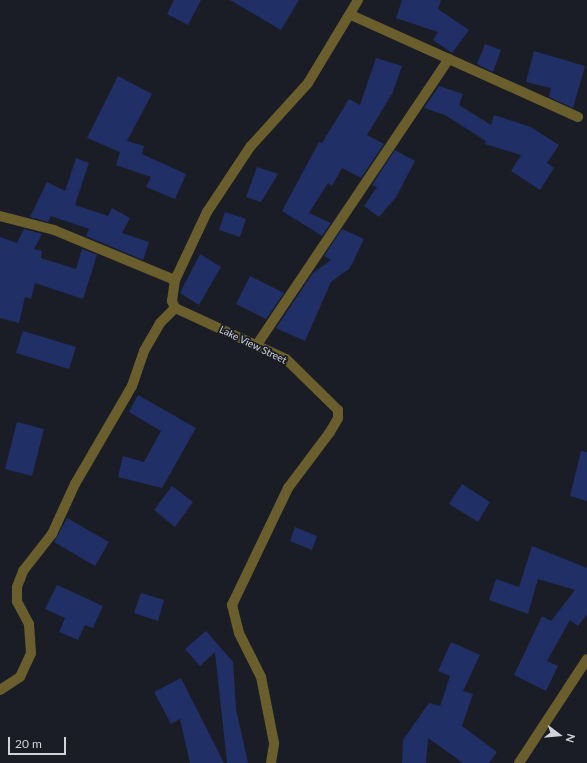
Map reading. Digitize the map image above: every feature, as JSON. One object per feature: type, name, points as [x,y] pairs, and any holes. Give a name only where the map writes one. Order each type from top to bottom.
[{"type":"street","points":[[0,690],[20,677],[31,653],[29,624],[17,601],[17,587],[23,571],[52,534],[75,484],[132,386],[144,351],[160,323],[175,308],[172,301],[175,280],[207,212],[250,147],[308,83],[351,15],[358,0]]},
{"type":"street","points":[[351,15],[578,117]]},
{"type":"street","points":[[256,346],[449,58]]},
{"type":"street","points":[[0,216],[54,230],[175,280]]},
{"type":"street","name":"Lake View Street","points":[[175,308],[286,359],[338,410],[338,418],[330,432],[288,488],[232,605],[239,633],[261,677],[274,743],[271,763]]},
{"type":"street","points":[[519,763],[587,659]]},
{"type":"building","points":[[174,0],[201,0],[188,25],[167,14]]},
{"type":"building","points":[[230,0],[299,0],[281,30]]},
{"type":"building","points":[[402,0],[441,0],[438,9],[469,30],[452,53],[433,40],[438,32],[396,18]]},
{"type":"building","points":[[485,44],[501,50],[493,72],[477,64]]},
{"type":"building","points":[[534,51],[585,66],[573,108],[549,97],[551,88],[526,82]]},
{"type":"building","points":[[376,58],[402,66],[393,92],[367,135],[384,144],[361,178],[342,168],[332,186],[328,183],[309,213],[331,223],[322,236],[282,211],[319,142],[322,143],[349,99],[360,105]]},
{"type":"building","points":[[118,76],[152,94],[127,141],[144,146],[142,154],[186,174],[175,199],[146,187],[151,177],[116,165],[120,152],[87,138]]},
{"type":"building","points":[[439,86],[463,94],[459,105],[491,125],[494,115],[531,127],[559,145],[547,163],[554,168],[540,190],[511,171],[521,155],[485,144],[486,141],[445,115],[424,108]]},
{"type":"building","points":[[395,150],[415,161],[396,197],[379,217],[364,206],[377,187],[372,185]]},
{"type":"building","points":[[76,158],[89,163],[75,205],[108,216],[112,208],[130,218],[122,233],[149,242],[143,260],[86,236],[89,229],[51,216],[48,222],[30,217],[47,182],[65,191]]},
{"type":"building","points":[[257,167],[278,174],[261,202],[246,197]]},
{"type":"building","points":[[225,212],[246,219],[240,237],[219,230]]},
{"type":"building","points":[[24,229],[42,234],[34,249],[42,251],[41,258],[76,269],[82,249],[100,256],[97,255],[83,299],[35,283],[31,299],[25,297],[19,323],[0,318],[0,237],[17,243]]},
{"type":"building","points":[[342,229],[364,239],[350,268],[331,282],[305,341],[276,328],[313,273],[331,260],[324,256]]},
{"type":"building","points":[[200,254],[221,267],[199,305],[180,293]]},
{"type":"building","points":[[250,276],[284,293],[266,319],[236,304]]},
{"type":"building","points":[[23,331],[76,347],[69,369],[16,353]]},
{"type":"building","points":[[138,395],[196,428],[162,488],[118,477],[123,456],[144,462],[161,431],[129,412]]},
{"type":"building","points":[[17,422],[44,429],[32,476],[5,469]]},
{"type":"building","points":[[581,451],[587,452],[587,501],[570,496]]},
{"type":"building","points":[[462,484],[490,502],[478,522],[449,504]]},
{"type":"building","points":[[172,486],[193,502],[175,527],[154,510]]},
{"type":"building","points":[[67,518],[109,542],[95,566],[54,542]]},
{"type":"building","points":[[295,527],[317,536],[312,550],[290,541]]},
{"type":"building","points":[[532,546],[587,568],[587,614],[578,626],[570,620],[547,661],[558,666],[546,691],[514,675],[542,616],[551,621],[575,590],[538,579],[528,614],[489,600],[496,579],[519,587]]},
{"type":"building","points":[[57,585],[103,606],[93,628],[85,625],[78,640],[59,632],[65,618],[45,609]]},
{"type":"building","points":[[141,593],[164,600],[158,621],[134,613]]},
{"type":"building","points":[[206,631],[233,662],[236,709],[248,763],[227,763],[215,652],[200,666],[185,649]]},
{"type":"building","points":[[451,642],[480,655],[463,691],[473,694],[462,726],[497,752],[489,763],[463,763],[428,738],[426,763],[402,763],[403,740],[429,703],[440,706],[450,676],[438,671]]},
{"type":"building","points":[[181,678],[224,763],[190,763],[180,719],[171,724],[154,692]]}]
